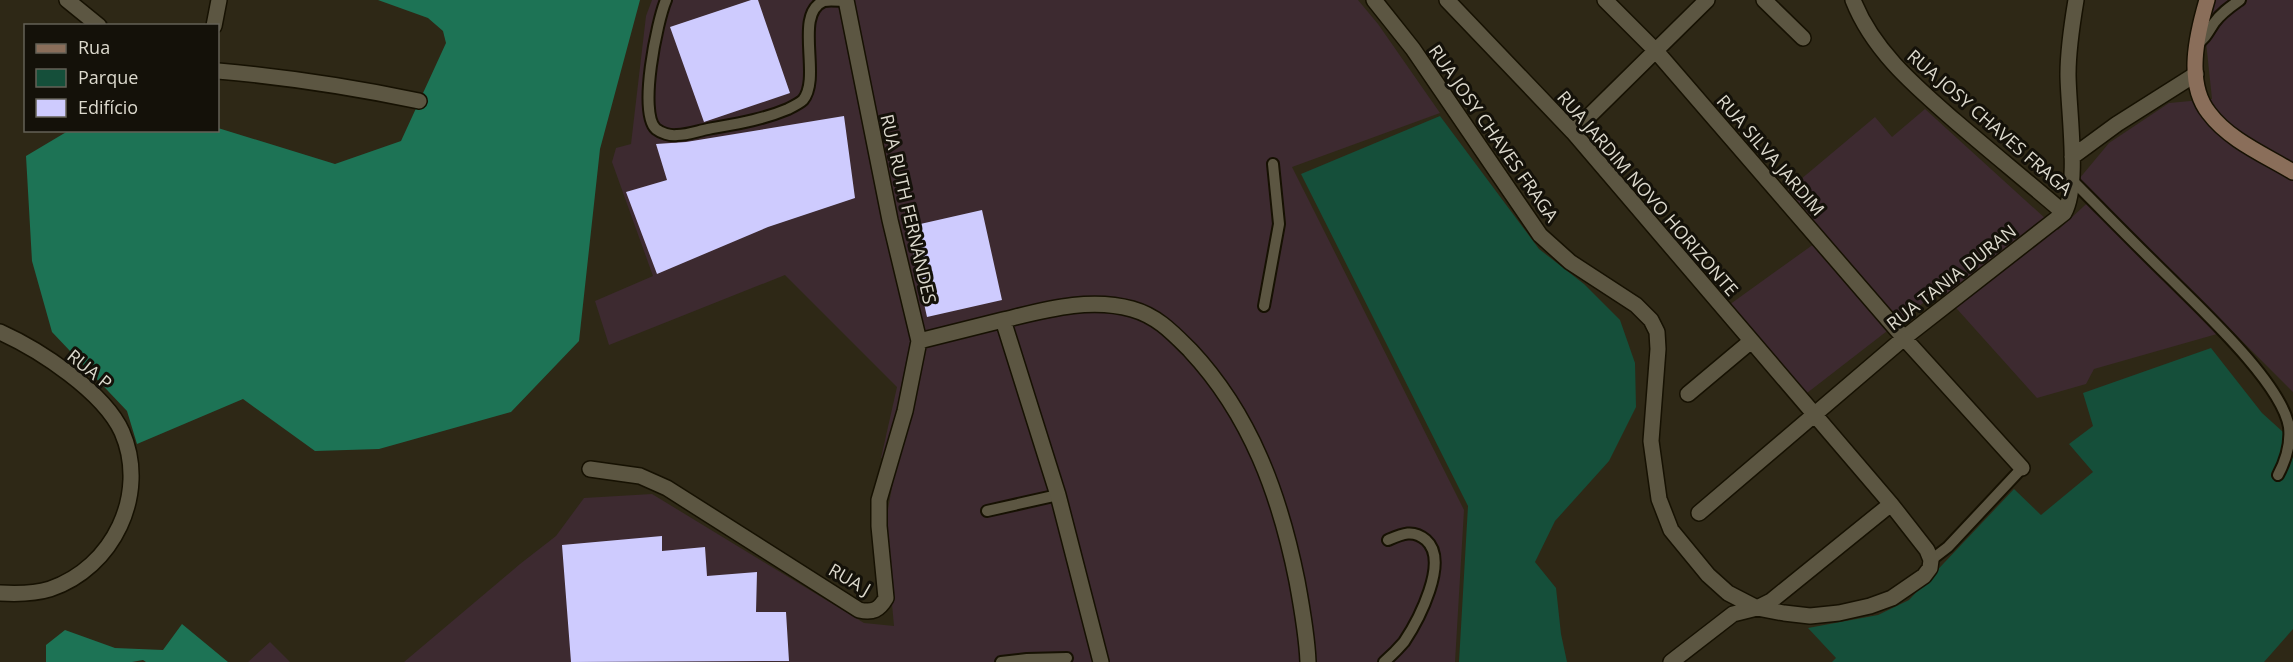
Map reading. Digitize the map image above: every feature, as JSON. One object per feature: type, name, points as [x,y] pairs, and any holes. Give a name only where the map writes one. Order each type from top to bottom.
[{"type":"main road","points":[[2206,0],[2196,45],[2196,74],[2200,95],[2207,112],[2233,135],[2293,172]]},
{"type":"street","points":[[67,0],[97,24]]},
{"type":"street","points":[[214,24],[219,0]]},
{"type":"street","name":"RUA RUTH FERNANDES","points":[[846,0],[887,209],[919,340]]},
{"type":"street","name":"RUA JOSY CHAVES FRAGA","points":[[1374,0],[1413,49],[1540,235],[1570,262],[1636,305],[1651,320],[1657,332],[1658,349],[1651,441],[1659,499],[1671,530],[1708,575],[1728,593],[1757,608]]},
{"type":"street","name":"RUA SILVA JARDIM","points":[[1605,0],[1656,51],[1904,338],[2022,468]]},
{"type":"street","points":[[1574,132],[1707,0]]},
{"type":"street","points":[[1764,0],[1803,38]]},
{"type":"street","name":"RUA JOSY CHAVES FRAGA","points":[[1853,0],[1861,20],[1890,62],[1973,137],[2064,213]]},
{"type":"street","points":[[2064,213],[2069,205],[2071,179],[2068,74],[2076,0]]},
{"type":"street","name":"RUA JARDIM NOVO HORIZONTE","points":[[1449,1],[1574,132],[1750,342],[1816,415],[1891,504],[1927,550],[1931,560]]},
{"type":"street","points":[[219,71],[280,77],[419,101]]},
{"type":"street","points":[[2072,157],[2118,124],[2196,74]]},
{"type":"street","name":"RUA TANIA DURAN","points":[[1699,513],[1904,338],[2064,213]]},
{"type":"street","points":[[919,340],[1056,307],[1096,303],[1131,309],[1159,320],[1205,366],[1228,398],[1251,437],[1274,491],[1287,530],[1307,643],[1308,662]]},
{"type":"street","points":[[1003,320],[1058,495],[1101,662]]},
{"type":"street","name":"RUA P","points":[[0,332],[37,352],[88,388],[108,409],[122,432],[130,461],[131,480],[128,503],[121,527],[106,548],[90,564],[69,579],[50,588],[25,594],[0,593]]},
{"type":"street","name":"RUA J","points":[[590,469],[640,476],[667,488],[859,610],[870,613],[877,609],[886,598],[879,526],[879,500],[905,411],[919,340]]},
{"type":"street","points":[[1688,394],[1750,342]]},
{"type":"street","points":[[1671,662],[1733,614],[1757,608],[1772,601],[1891,504]]},
{"type":"street","points":[[1757,608],[1810,616],[1839,613],[1870,606],[1892,598],[1924,576],[1930,568],[1931,560]]},
{"type":"lane","points":[[666,0],[661,12],[652,57],[648,97],[650,121],[655,128],[663,133],[677,136],[754,121],[789,109],[803,100],[809,86],[808,39],[811,17],[817,6],[825,0],[846,0]]},
{"type":"lane","points":[[2196,45],[2208,36],[2213,24],[2223,11],[2240,0]]},
{"type":"lane","points":[[1264,306],[1279,224],[1273,164]]},
{"type":"lane","points":[[2071,179],[2225,334],[2277,398],[2289,426],[2289,448],[2285,463],[2278,475]]},
{"type":"lane","points":[[1931,560],[1948,547],[2022,468]]},
{"type":"lane","points":[[987,512],[1058,495]]},
{"type":"lane","points":[[1384,662],[1402,645],[1417,620],[1431,584],[1436,556],[1431,544],[1419,534],[1404,533],[1388,540]]},
{"type":"lane","points":[[1001,662],[1027,658],[1067,658]]},
{"type":"shaded area","points":[[652,0],[1358,0],[1378,24],[1440,113],[1292,167],[1464,510],[1455,662],[404,662],[556,536],[584,498],[652,494],[864,623],[894,626],[885,526],[898,454],[881,458],[897,387],[785,275],[609,345],[595,301],[653,276],[612,162],[616,148],[631,144],[646,16]]},
{"type":"shaded area","points":[[2212,0],[2293,0],[2293,392],[2231,330],[2094,369],[2086,384],[2037,398],[1940,290],[1807,393],[1729,305],[1825,236],[1788,190],[1875,117],[1892,137],[1925,109],[2058,230],[2096,195],[2079,179],[2109,143],[2169,103],[2212,99],[2205,32]]},
{"type":"shaded area","points":[[270,642],[290,662],[248,662]]},
{"type":"green space","points":[[378,0],[640,0],[600,149],[579,341],[511,412],[379,449],[315,451],[243,399],[137,444],[127,411],[52,332],[32,261],[26,156],[66,132],[219,132],[219,128],[335,164],[401,141],[446,43],[443,31],[428,18]]},
{"type":"green space","points":[[1440,116],[1539,249],[1584,284],[1620,320],[1635,363],[1636,407],[1609,461],[1555,521],[1535,562],[1556,588],[1561,634],[1567,662],[1459,662],[1468,506],[1301,174]]},
{"type":"green space","points":[[2211,348],[2262,413],[2293,441],[2293,629],[2264,662],[1832,662],[1836,658],[1808,628],[1878,615],[1909,600],[2014,489],[2041,515],[2093,472],[2069,444],[2093,426],[2083,393]]},
{"type":"green space","points":[[182,624],[228,662],[146,662],[143,660],[46,662],[46,645],[65,630],[115,648],[163,650]]},
{"type":"building","points":[[751,0],[758,0],[790,93],[704,122],[670,27]]},
{"type":"building","points":[[844,116],[855,198],[768,227],[657,274],[626,192],[667,180],[656,144],[686,142]]},
{"type":"building","points":[[982,210],[1002,300],[927,317],[907,227]]},
{"type":"building","points":[[662,536],[662,551],[705,547],[707,576],[757,572],[756,612],[786,612],[789,661],[571,662],[562,545]]}]
